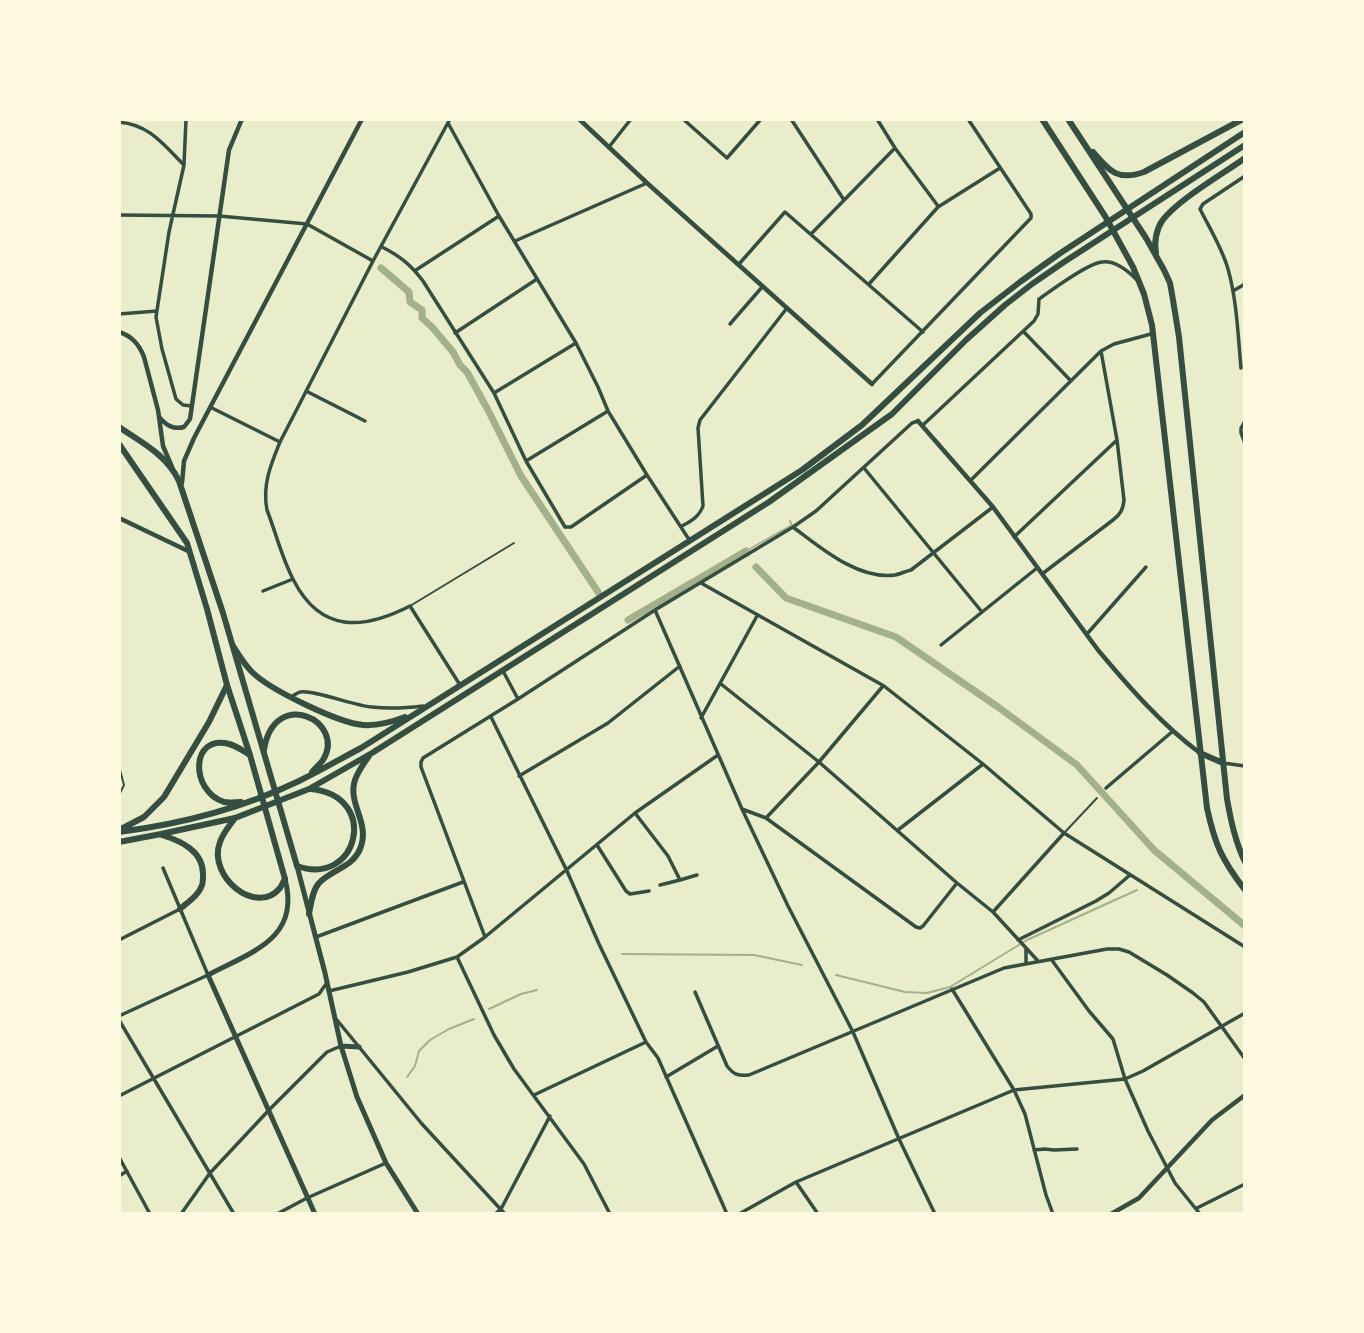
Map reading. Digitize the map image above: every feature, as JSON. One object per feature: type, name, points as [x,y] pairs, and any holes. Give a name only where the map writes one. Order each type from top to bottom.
[{"type":"main road","points":[[1042,119],[1105,216],[1133,267],[1144,294],[1154,334],[1207,808],[1213,835],[1227,866],[1245,890]]},
{"type":"main road","points":[[1068,119],[1146,238],[1170,283],[1179,338],[1227,799],[1233,830],[1245,862]]},
{"type":"main road","points":[[1079,135],[1108,169],[1114,174],[1127,177],[1144,172],[1243,119]]},
{"type":"main road","points":[[119,831],[161,826],[250,801],[306,777],[361,748],[802,471],[883,406],[980,313],[1020,282],[1245,132]]},
{"type":"main road","points":[[119,842],[235,818],[309,789],[372,753],[769,502],[892,414],[1005,305],[1064,262],[1245,145]]},
{"type":"main road","points":[[1158,258],[1155,241],[1161,222],[1186,200],[1245,158]]},
{"type":"main road","points":[[119,428],[158,453],[173,468],[182,488],[264,750],[316,937],[341,1046],[362,1110],[386,1163],[418,1214]]},
{"type":"main road","points":[[119,444],[187,543],[289,893],[284,921],[274,937],[208,975],[315,1214]]},
{"type":"main road","points":[[233,646],[253,673],[290,697],[349,722],[375,725],[394,722],[417,713]]},
{"type":"main road","points":[[119,831],[144,817],[164,797],[209,723],[227,685]]},
{"type":"main road","points":[[264,750],[271,727],[280,719],[303,715],[314,720],[323,728],[328,739],[327,751],[322,762],[306,777]]},
{"type":"main road","points":[[250,754],[232,745],[214,744],[205,748],[200,757],[199,768],[200,779],[216,798],[226,803],[250,801]]},
{"type":"main road","points":[[309,914],[312,896],[318,884],[355,860],[361,847],[364,835],[362,820],[353,793],[355,779],[372,753]]},
{"type":"main road","points":[[1200,754],[1223,763]]},
{"type":"main road","points":[[297,866],[310,870],[325,869],[338,862],[349,851],[354,837],[354,822],[348,808],[338,797],[324,790],[309,789]]},
{"type":"main road","points":[[235,818],[220,842],[218,854],[219,866],[225,878],[234,888],[246,895],[265,897],[279,889],[285,878]]},
{"type":"main road","points":[[161,834],[195,851],[203,866],[202,884],[193,899],[180,909]]},
{"type":"main road","points":[[341,1046],[359,1047]]},
{"type":"street","points":[[186,119],[184,165],[172,215],[156,317],[174,396],[180,403],[192,406]]},
{"type":"street","points":[[159,417],[172,428],[184,427],[189,422],[229,150],[243,119]]},
{"type":"street","points":[[182,488],[184,461],[210,407],[362,119]]},
{"type":"street","points":[[579,119],[873,384],[1031,218],[1031,214],[968,119]]},
{"type":"street","points":[[609,148],[631,119]]},
{"type":"street","points":[[683,119],[727,158],[761,119]]},
{"type":"street","points":[[791,119],[844,201]]},
{"type":"street","points":[[877,119],[938,207]]},
{"type":"street","points":[[119,122],[134,121],[148,130],[184,165]]},
{"type":"street","points":[[449,121],[499,216],[576,343],[608,411],[690,541]]},
{"type":"street","points":[[449,121],[280,442],[269,471],[265,499],[293,579],[312,605],[323,615],[355,624],[374,621],[410,606],[460,685]]},
{"type":"street","points":[[812,233],[895,148]]},
{"type":"street","points":[[869,284],[938,207],[1000,168]]},
{"type":"street","points":[[1241,368],[1233,291],[1228,270],[1201,206],[1245,176]]},
{"type":"street","points":[[515,241],[647,183]]},
{"type":"street","points":[[739,264],[785,212],[923,332]]},
{"type":"street","points":[[119,215],[219,216],[307,224],[373,261]]},
{"type":"street","points":[[415,270],[499,216]]},
{"type":"street","points":[[382,247],[402,258],[415,270],[494,393],[526,461],[565,526],[568,528],[647,475]]},
{"type":"street","points":[[485,937],[421,767],[425,756],[816,511],[912,423],[920,423],[1023,331],[1036,318],[1039,299],[1089,266],[1100,262],[1126,269],[1144,294]]},
{"type":"street","points":[[455,333],[537,279]]},
{"type":"street","points":[[1233,291],[1245,284]]},
{"type":"street","points":[[730,324],[763,286]]},
{"type":"street","points":[[682,526],[693,520],[703,506],[699,420],[787,308]]},
{"type":"street","points":[[119,314],[157,311]]},
{"type":"street","points":[[1023,331],[1071,381]]},
{"type":"street","points":[[119,332],[132,338],[142,351],[150,374],[163,446],[173,468]]},
{"type":"street","points":[[971,480],[1101,351],[1122,341],[1154,334]]},
{"type":"street","points":[[494,393],[576,343]]},
{"type":"street","points":[[1042,574],[1113,520],[1123,509],[1116,440],[1101,351]]},
{"type":"street","points":[[306,391],[365,421]]},
{"type":"street","points":[[210,407],[280,442]]},
{"type":"street","points":[[526,461],[608,411]]},
{"type":"street","points":[[1245,421],[1242,438],[1245,443]]},
{"type":"street","points":[[920,423],[993,507],[1114,669],[1173,731],[1200,754]]},
{"type":"street","points":[[1014,537],[1116,440]]},
{"type":"street","points":[[863,468],[982,612]]},
{"type":"street","points":[[793,527],[828,554],[869,573],[896,575],[911,570],[993,507]]},
{"type":"street","points":[[119,518],[186,549],[190,554]]},
{"type":"street","points":[[1087,634],[1146,567]]},
{"type":"street","points":[[941,645],[1037,568]]},
{"type":"street","points":[[263,591],[293,579]]},
{"type":"street","points":[[701,583],[884,685],[1064,833],[1245,947]]},
{"type":"street","points":[[655,610],[741,809],[853,1032],[935,1214]]},
{"type":"street","points":[[701,718],[757,616]]},
{"type":"street","points":[[519,776],[607,723],[680,667]]},
{"type":"street","points":[[503,671],[518,699]]},
{"type":"street","points":[[721,684],[819,762],[993,912],[1039,961]]},
{"type":"street","points":[[766,818],[819,762],[884,685]]},
{"type":"street","points":[[290,697],[300,692],[310,692],[372,707],[428,706]]},
{"type":"street","points":[[490,716],[567,871],[646,1042],[658,1059],[727,1214]]},
{"type":"street","points":[[1106,788],[1173,731]]},
{"type":"street","points":[[1186,743],[1194,741],[1198,734]]},
{"type":"street","points":[[329,990],[408,972],[457,957],[567,871],[635,813],[718,755]]},
{"type":"street","points":[[1223,763],[1245,766]]},
{"type":"street","points":[[898,830],[983,764]]},
{"type":"street","points":[[741,809],[766,818],[916,928],[923,926],[957,883]]},
{"type":"street","points":[[635,813],[668,856],[680,880]]},
{"type":"street","points":[[993,912],[1064,833]]},
{"type":"street","points":[[597,845],[626,891],[630,894],[649,891]]},
{"type":"street","points":[[163,868],[208,975],[119,1018],[234,1214]]},
{"type":"street","points":[[660,885],[697,875]]},
{"type":"street","points":[[1019,941],[1110,893],[1130,875]]},
{"type":"street","points":[[316,937],[463,881]]},
{"type":"street","points":[[119,940],[180,909]]},
{"type":"street","points":[[1026,948],[1026,964]]},
{"type":"street","points":[[695,992],[727,1066],[739,1076],[749,1075],[1004,968],[1119,949],[1129,952],[1204,1002],[1245,1059]]},
{"type":"street","points":[[457,957],[494,1035],[514,1069],[584,1164],[610,1214]]},
{"type":"street","points":[[1051,959],[1088,1011],[1113,1039],[1125,1079],[1148,1131],[1175,1183],[1200,1214]]},
{"type":"street","points":[[119,1096],[319,994],[327,982]]},
{"type":"street","points":[[952,989],[1014,1090],[1025,1114],[1053,1214]]},
{"type":"street","points":[[739,1214],[796,1182],[1014,1090],[1125,1079],[1245,1013]]},
{"type":"street","points":[[335,1017],[422,1124],[505,1214]]},
{"type":"street","points":[[534,1095],[646,1042]]},
{"type":"street","points":[[181,1214],[210,1173],[269,1110],[327,1052],[341,1046]]},
{"type":"street","points":[[666,1077],[718,1046]]},
{"type":"street","points":[[1111,1214],[1139,1198],[1212,1120],[1245,1095]]},
{"type":"street","points":[[495,1214],[501,1209],[550,1116]]},
{"type":"street","points":[[1034,1150],[1077,1149]]},
{"type":"street","points":[[119,1157],[150,1214]]},
{"type":"street","points":[[277,1214],[386,1163]]},
{"type":"street","points":[[119,1176],[127,1171]]},
{"type":"street","points":[[796,1182],[818,1214]]},
{"type":"street","points":[[1196,1208],[1245,1184]]},
{"type":"lane","points":[[410,606],[514,543]]},
{"type":"lane","points":[[119,766],[124,785],[119,795]]},
{"type":"lane","points":[[1064,833],[1097,798]]},
{"type":"waterway","points":[[381,268],[409,292],[410,302],[422,310],[422,318],[467,372],[521,476],[598,592]]},
{"type":"waterway","points":[[746,551],[792,525],[790,521]]},
{"type":"waterway","points":[[628,620],[746,551],[747,553]]},
{"type":"waterway","points":[[756,567],[786,598],[896,637],[998,707],[1077,765],[1154,850],[1245,926]]},
{"type":"waterway","points":[[836,975],[905,992],[927,993],[950,987],[1027,940],[1137,890]]},
{"type":"waterway","points":[[622,954],[754,955],[802,965]]},
{"type":"waterway","points":[[489,1009],[521,994],[537,990]]},
{"type":"waterway","points":[[407,1077],[415,1066],[419,1051],[430,1040],[474,1019]]}]
